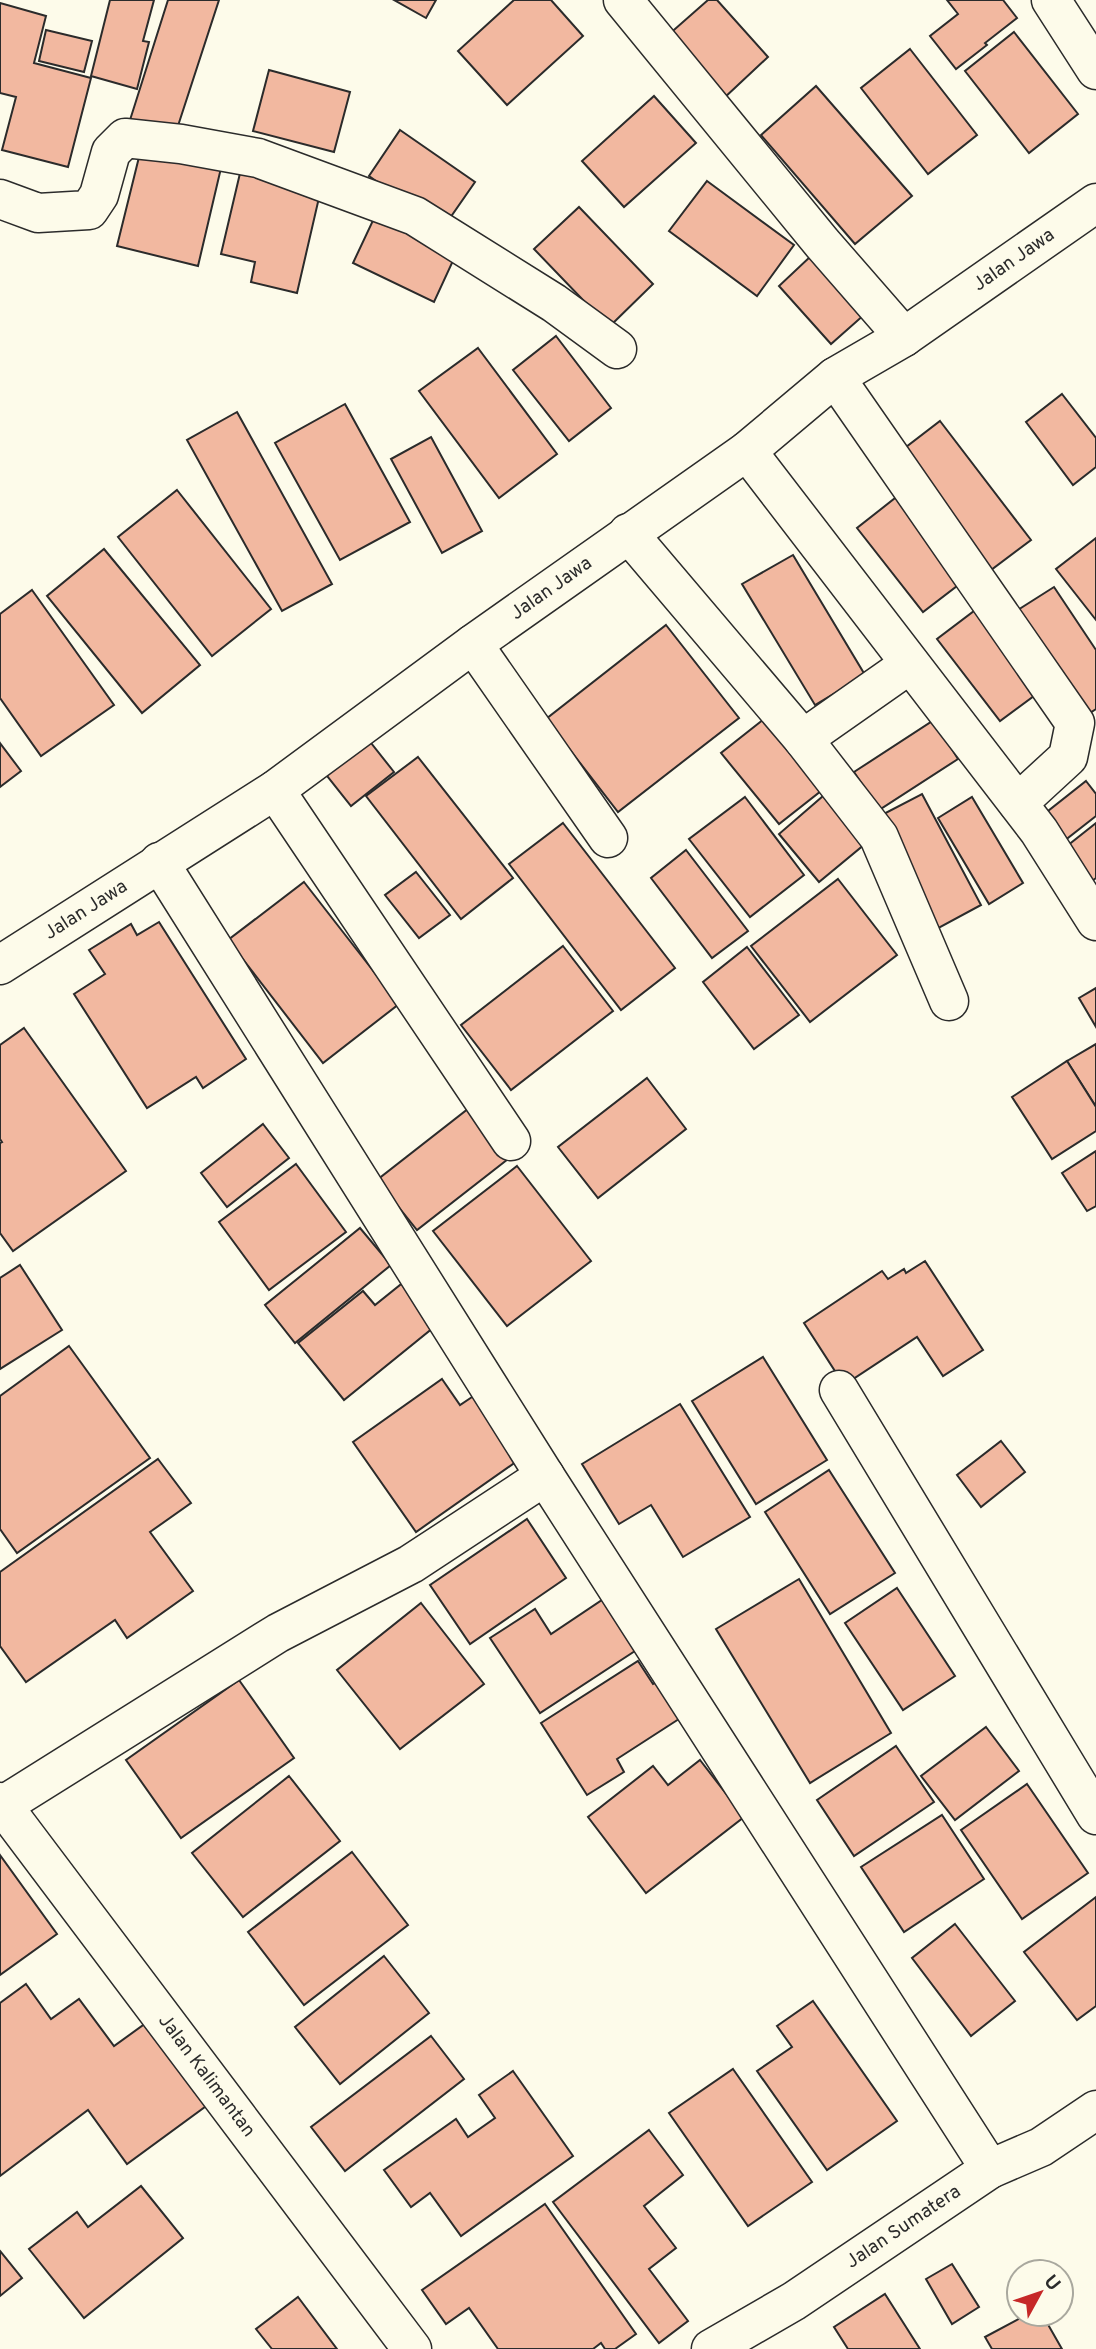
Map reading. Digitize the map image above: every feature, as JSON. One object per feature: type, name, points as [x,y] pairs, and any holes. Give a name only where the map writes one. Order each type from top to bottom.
[{"type":"street","points":[[623,0],[822,243],[904,337]]},
{"type":"street","points":[[1051,0],[1096,70]]},
{"type":"street","points":[[0,199],[38,213],[89,210],[99,195],[111,152],[125,138],[181,144],[258,159],[415,216],[554,303],[617,349]]},
{"type":"street","name":"Jalan Jawa","points":[[0,965],[275,790],[472,644],[747,451],[835,377],[904,337],[1096,203]]},
{"type":"street","points":[[835,377],[1075,723],[1068,757],[1018,803]]},
{"type":"street","points":[[747,451],[1039,831],[1096,921]]},
{"type":"street","points":[[628,533],[803,739],[878,837],[949,1001]]},
{"type":"street","points":[[472,644],[608,838]]},
{"type":"street","points":[[803,739],[910,663]]},
{"type":"street","points":[[275,790],[510,1141]]},
{"type":"street","points":[[159,862],[545,1476],[990,2169]]},
{"type":"street","points":[[839,1390],[1096,1815]]},
{"type":"street","points":[[1,1804],[278,1633],[411,1564],[545,1476]]},
{"type":"street","name":"Jalan Kalimantan","points":[[1,1804],[412,2349]]},
{"type":"street","name":"Jalan Sumatera","points":[[711,2349],[794,2301],[990,2169],[1041,2147],[1096,2110]]},
{"type":"building","points":[[110,0],[154,0],[143,41],[149,42],[137,89],[91,76]]},
{"type":"building","points":[[168,0],[219,0],[175,135],[130,120]]},
{"type":"building","points":[[394,0],[436,0],[426,18]]},
{"type":"building","points":[[514,0],[551,0],[583,36],[507,105],[458,51]]},
{"type":"building","points":[[708,0],[717,0],[768,57],[723,99],[667,36]]},
{"type":"building","points":[[947,0],[1003,0],[1017,18],[956,69],[930,36],[958,14]]},
{"type":"building","points":[[0,3],[46,16],[34,63],[91,78],[68,167],[2,150],[16,97],[0,93]]},
{"type":"building","points":[[46,30],[92,41],[84,72],[39,61]]},
{"type":"building","points":[[1014,32],[1078,114],[1029,153],[965,71]]},
{"type":"building","points":[[910,49],[977,135],[928,174],[861,88]]},
{"type":"building","points":[[269,70],[350,92],[334,152],[253,131]]},
{"type":"building","points":[[816,86],[912,196],[855,244],[761,135]]},
{"type":"building","points":[[654,96],[696,143],[624,207],[582,161]]},
{"type":"building","points":[[400,130],[475,182],[443,228],[369,176]]},
{"type":"building","points":[[141,149],[221,168],[198,266],[117,246]]},
{"type":"building","points":[[241,169],[321,189],[297,293],[251,282],[255,262],[221,254]]},
{"type":"building","points":[[707,181],[794,245],[757,296],[669,231]]},
{"type":"building","points":[[579,207],[653,284],[609,327],[534,249]]},
{"type":"building","points":[[376,214],[457,252],[434,302],[353,263]]},
{"type":"building","points":[[812,255],[865,314],[831,344],[779,286]]},
{"type":"building","points":[[556,336],[611,408],[569,441],[513,370]]},
{"type":"building","points":[[478,348],[557,454],[499,498],[419,391]]},
{"type":"building","points":[[1062,394],[1096,438],[1096,467],[1073,485],[1026,422]]},
{"type":"building","points":[[345,404],[410,522],[340,560],[275,443]]},
{"type":"building","points":[[237,412],[332,584],[282,611],[187,440]]},
{"type":"building","points":[[940,421],[1031,540],[987,573],[897,454]]},
{"type":"building","points":[[431,437],[482,531],[442,553],[391,459]]},
{"type":"building","points":[[177,490],[271,609],[212,656],[118,537]]},
{"type":"building","points":[[904,491],[970,576],[923,612],[857,528]]},
{"type":"building","points":[[1096,538],[1096,620],[1056,569]]},
{"type":"building","points":[[104,549],[200,665],[142,713],[47,596]]},
{"type":"building","points":[[793,555],[865,675],[815,705],[742,584]]},
{"type":"building","points":[[1054,587],[1096,650],[1096,709],[1082,718],[1013,613]]},
{"type":"building","points":[[32,590],[114,705],[41,756],[0,698],[0,614]]},
{"type":"building","points":[[978,608],[1042,690],[1000,721],[937,639]]},
{"type":"building","points":[[666,625],[739,718],[618,812],[546,719]]},
{"type":"building","points":[[769,715],[826,787],[779,824],[721,753]]},
{"type":"building","points":[[934,720],[958,759],[879,810],[854,772]]},
{"type":"building","points":[[360,729],[394,772],[351,806],[316,762]]},
{"type":"building","points":[[0,743],[21,771],[0,787]]},
{"type":"building","points":[[418,757],[513,878],[461,919],[366,796]]},
{"type":"building","points":[[1086,781],[1096,794],[1096,816],[1064,841],[1043,815]]},
{"type":"building","points":[[830,790],[871,839],[819,882],[779,834]]},
{"type":"building","points":[[922,794],[981,905],[933,931],[874,819]]},
{"type":"building","points":[[745,797],[804,875],[750,917],[689,839]]},
{"type":"building","points":[[972,797],[1023,883],[989,904],[938,818]]},
{"type":"building","points":[[563,823],[675,968],[621,1010],[509,864]]},
{"type":"building","points":[[1096,823],[1096,878],[1088,884],[1062,850]]},
{"type":"building","points":[[686,850],[748,931],[712,958],[651,878]]},
{"type":"building","points":[[416,872],[450,915],[419,938],[385,895]]},
{"type":"building","points":[[838,879],[897,955],[810,1022],[751,946]]},
{"type":"building","points":[[304,882],[399,1004],[323,1063],[228,940]]},
{"type":"building","points":[[159,922],[246,1059],[203,1088],[196,1077],[147,1108],[74,994],[105,974],[89,950],[131,924],[137,935]]},
{"type":"building","points":[[563,946],[613,1011],[511,1090],[461,1025]]},
{"type":"building","points":[[747,947],[799,1015],[754,1049],[703,982]]},
{"type":"building","points":[[1096,988],[1096,1027],[1079,998]]},
{"type":"building","points":[[24,1028],[126,1171],[13,1251],[0,1233],[0,1045]]},
{"type":"building","points":[[1096,1044],[1096,1107],[1067,1061]]},
{"type":"building","points":[[1067,1061],[1096,1107],[1096,1131],[1052,1159],[1012,1097]]},
{"type":"building","points":[[647,1078],[686,1129],[598,1198],[558,1147]]},
{"type":"building","points":[[473,1105],[512,1156],[417,1230],[377,1180]]},
{"type":"building","points":[[263,1124],[289,1158],[227,1207],[201,1173]]},
{"type":"building","points":[[1096,1151],[1096,1206],[1087,1211],[1062,1173]]},
{"type":"building","points":[[296,1164],[346,1232],[269,1290],[219,1222]]},
{"type":"building","points":[[517,1166],[591,1261],[507,1326],[433,1231]]},
{"type":"building","points":[[360,1228],[391,1265],[295,1343],[265,1305]]},
{"type":"building","points":[[925,1261],[983,1350],[943,1376],[917,1337],[844,1385],[804,1323],[882,1271],[888,1279],[904,1269],[906,1273]]},
{"type":"building","points":[[20,1265],[62,1330],[0,1369],[0,1278]]},
{"type":"building","points":[[405,1281],[439,1323],[344,1400],[298,1343],[363,1291],[375,1305]]},
{"type":"building","points":[[69,1346],[150,1458],[17,1553],[0,1529],[0,1396]]},
{"type":"building","points":[[763,1357],[827,1460],[756,1504],[692,1401]]},
{"type":"building","points":[[442,1379],[460,1405],[475,1395],[520,1459],[416,1532],[353,1442]]},
{"type":"building","points":[[680,1404],[750,1517],[683,1557],[651,1505],[619,1524],[582,1464]]},
{"type":"building","points":[[1001,1441],[1025,1472],[981,1507],[957,1475]]},
{"type":"building","points":[[158,1459],[191,1503],[150,1532],[193,1591],[127,1638],[115,1620],[26,1682],[0,1646],[0,1572]]},
{"type":"building","points":[[829,1470],[895,1573],[830,1614],[765,1512]]},
{"type":"building","points":[[527,1519],[566,1578],[470,1644],[430,1585]]},
{"type":"building","points":[[799,1579],[891,1733],[810,1783],[716,1629]]},
{"type":"building","points":[[897,1588],[955,1676],[903,1710],[845,1623]]},
{"type":"building","points":[[605,1598],[638,1649],[540,1713],[490,1638],[535,1609],[551,1634]]},
{"type":"building","points":[[421,1603],[484,1684],[400,1749],[337,1670]]},
{"type":"building","points":[[638,1661],[653,1684],[659,1681],[682,1717],[617,1759],[624,1772],[587,1795],[541,1723]]},
{"type":"building","points":[[239,1680],[294,1758],[181,1838],[126,1760]]},
{"type":"building","points":[[986,1727],[1019,1771],[955,1820],[921,1776]]},
{"type":"building","points":[[896,1746],[934,1802],[854,1856],[817,1800]]},
{"type":"building","points":[[700,1760],[744,1817],[646,1893],[588,1817],[653,1766],[668,1785]]},
{"type":"building","points":[[289,1776],[340,1841],[243,1917],[192,1853]]},
{"type":"building","points":[[1027,1784],[1088,1873],[1022,1919],[961,1830]]},
{"type":"building","points":[[942,1815],[984,1879],[904,1932],[861,1867]]},
{"type":"building","points":[[352,1852],[408,1925],[304,2005],[248,1932]]},
{"type":"building","points":[[0,1855],[57,1934],[0,1975]]},
{"type":"building","points":[[1096,1897],[1096,2006],[1077,2020],[1024,1952]]},
{"type":"building","points":[[955,1924],[1015,2001],[971,2036],[912,1958]]},
{"type":"building","points":[[384,1956],[429,2013],[340,2084],[295,2027]]},
{"type":"building","points":[[26,1984],[51,2019],[79,1999],[114,2046],[153,2018],[213,2101],[127,2164],[88,2110],[0,2176],[0,2003]]},
{"type":"building","points":[[813,2001],[897,2121],[827,2170],[757,2071],[792,2047],[777,2026]]},
{"type":"building","points":[[431,2036],[464,2079],[345,2171],[311,2127]]},
{"type":"building","points":[[733,2069],[812,2182],[748,2226],[669,2113]]},
{"type":"building","points":[[513,2071],[573,2156],[461,2236],[430,2193],[411,2207],[384,2170],[456,2119],[468,2137],[495,2118],[479,2095]]},
{"type":"building","points":[[649,2130],[683,2175],[644,2206],[676,2248],[649,2269],[688,2321],[659,2343],[553,2202]]},
{"type":"building","points":[[141,2186],[183,2238],[84,2318],[29,2249],[77,2212],[88,2227]]},
{"type":"building","points":[[545,2204],[636,2334],[615,2349],[605,2349],[601,2343],[593,2349],[498,2349],[469,2308],[446,2324],[422,2290]]},
{"type":"building","points":[[0,2251],[22,2278],[0,2296]]},
{"type":"building","points":[[952,2264],[979,2307],[952,2324],[926,2279]]},
{"type":"building","points":[[885,2294],[920,2349],[848,2349],[834,2327]]},
{"type":"building","points":[[298,2297],[337,2349],[272,2349],[256,2329]]},
{"type":"building","points":[[1005,2326],[1050,2328],[1062,2349],[992,2349],[985,2337]]}]
